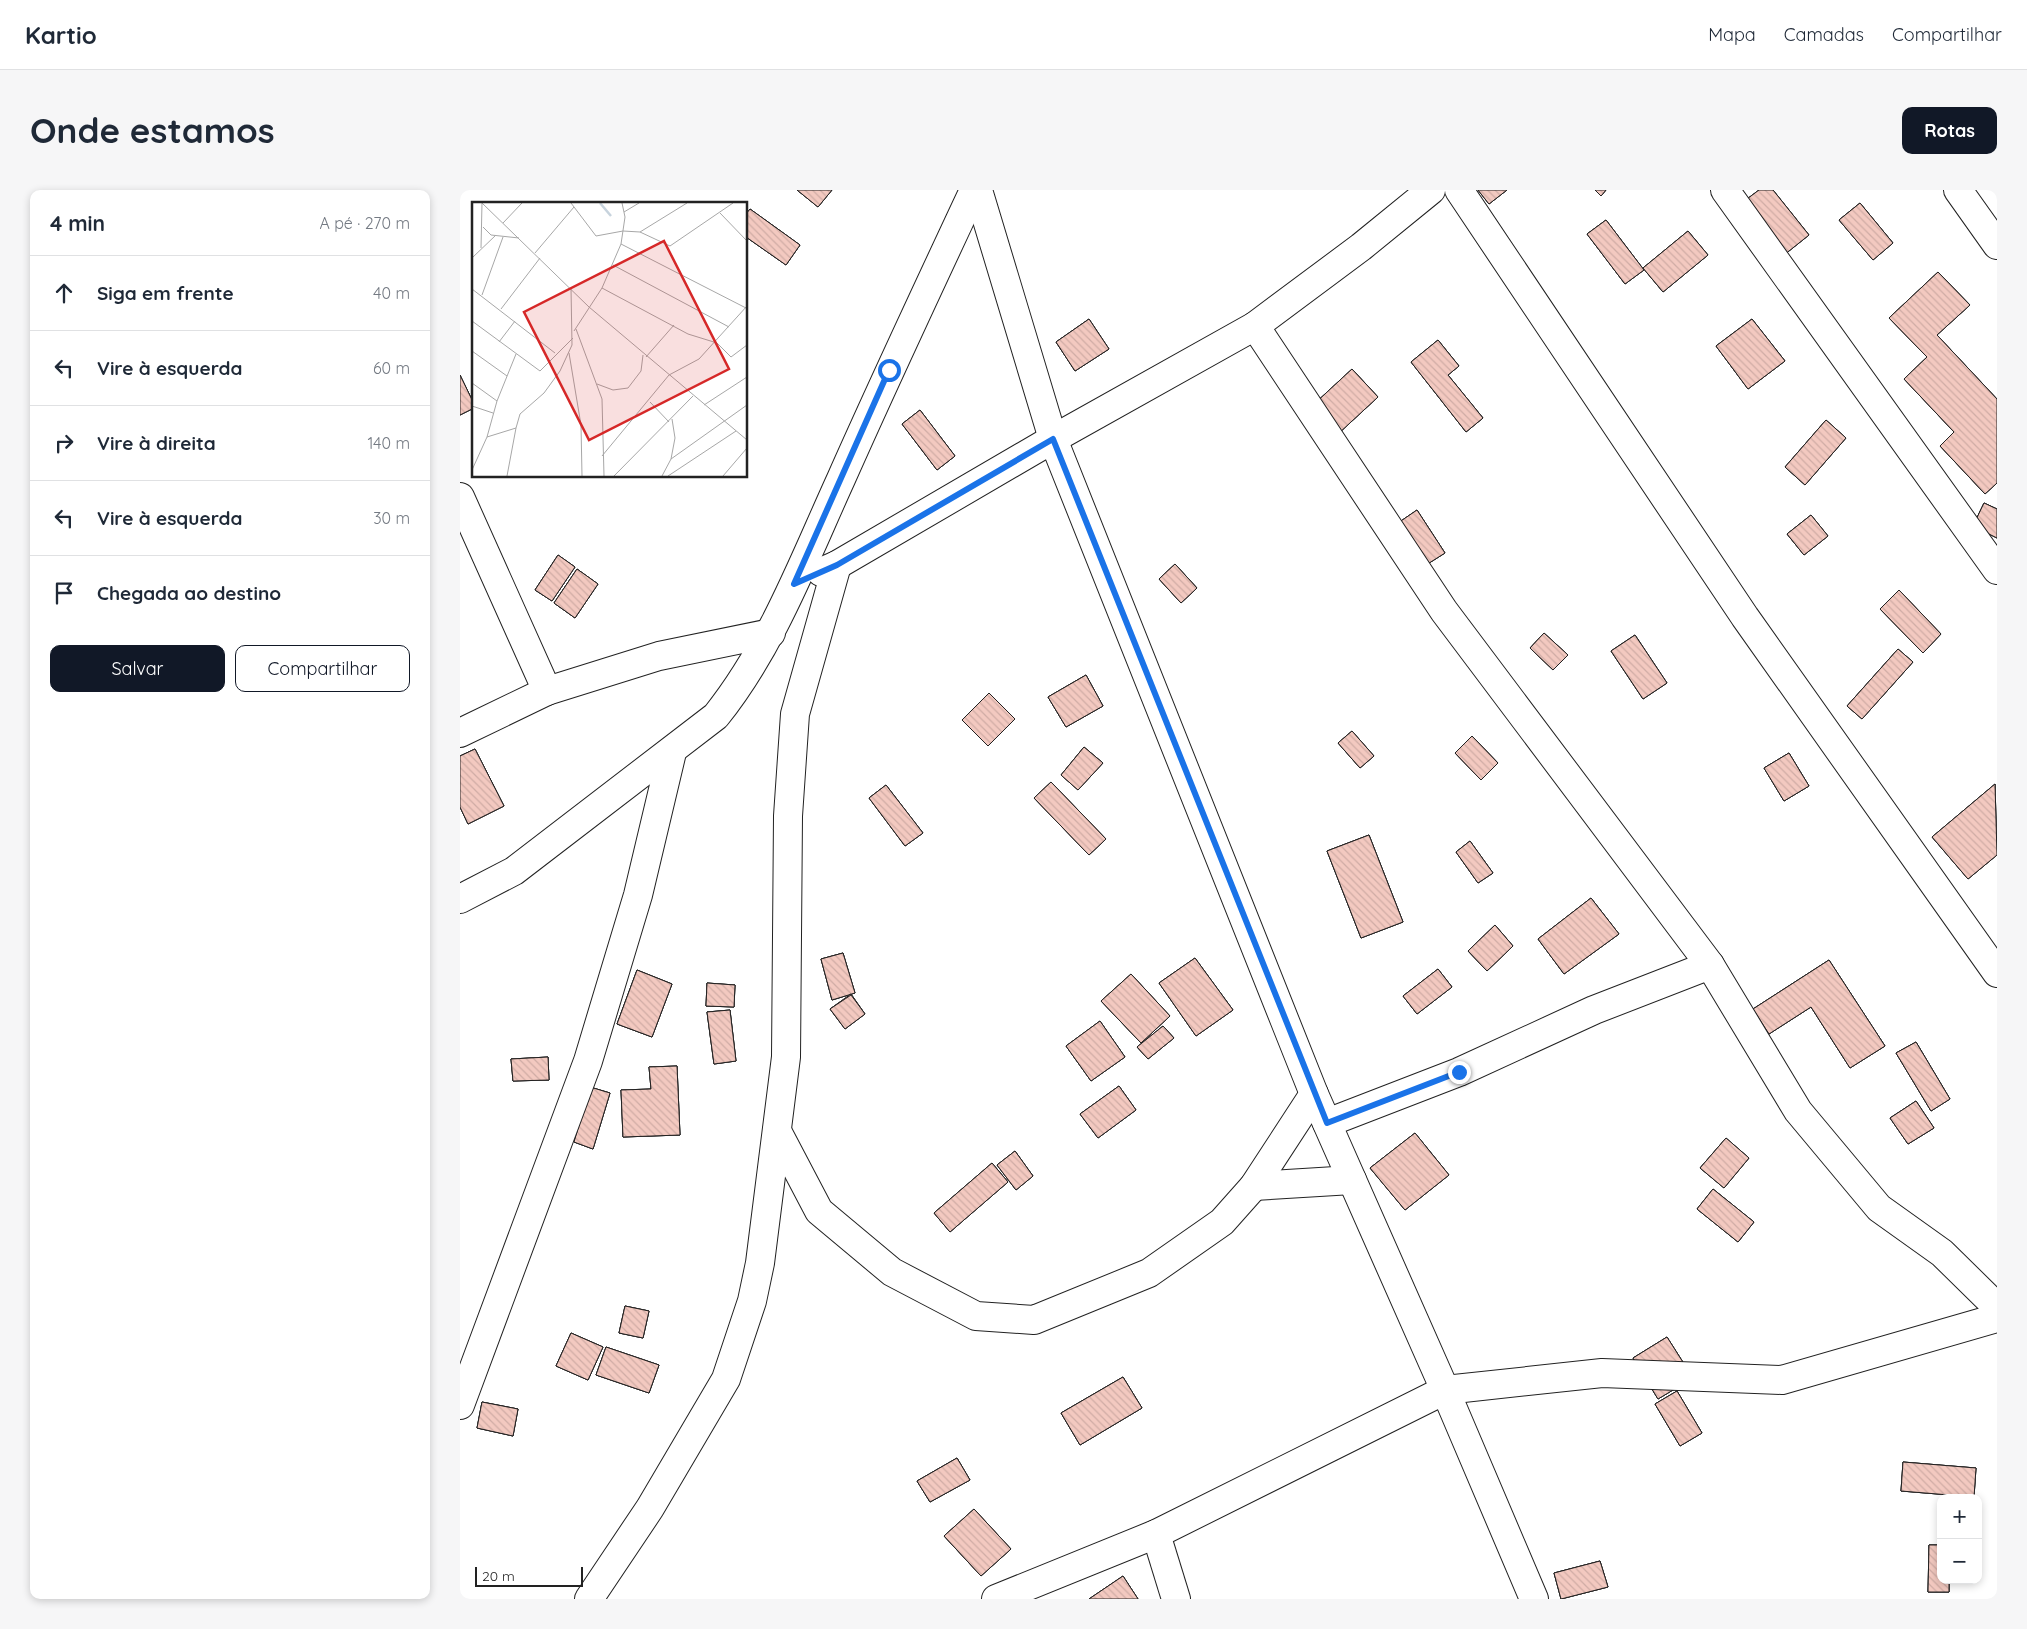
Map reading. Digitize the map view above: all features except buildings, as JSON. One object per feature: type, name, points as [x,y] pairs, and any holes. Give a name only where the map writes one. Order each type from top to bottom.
[{"type":"street","points":[[460,899],[514,871],[672,752],[716,716],[736,692],[771,633],[889,370],[974,190]]},
{"type":"street","points":[[978,190],[1053,439],[1314,1094],[1445,1390],[1534,1599]]},
{"type":"street","points":[[794,584],[837,565],[1053,439],[1254,326],[1361,247],[1431,190]]},
{"type":"street","points":[[1459,190],[1744,617],[1997,972]]},
{"type":"street","points":[[1725,190],[1997,570]]},
{"type":"street","points":[[1958,190],[1997,245]]},
{"type":"street","points":[[1254,326],[1444,611],[1710,965],[1798,1111],[1878,1208],[1942,1253],[1997,1307]]},
{"type":"street","points":[[460,497],[546,691]]},
{"type":"street","points":[[589,1599],[650,1508],[726,1379],[752,1301],[760,1263],[786,1057],[788,816],[795,714],[837,565]]},
{"type":"street","points":[[460,733],[546,691],[659,656],[771,633]]},
{"type":"street","points":[[460,1405],[588,1061],[638,895],[672,752]]},
{"type":"street","points":[[1327,1123],[1459,1072],[1594,1010],[1710,965]]},
{"type":"street","points":[[777,1131],[819,1211],[892,1272],[976,1316],[1034,1320],[1149,1273],[1222,1222],[1254,1186],[1314,1094]]},
{"type":"street","points":[[1254,1186],[1352,1180]]},
{"type":"street","points":[[996,1599],[1156,1534],[1445,1390],[1602,1373],[1782,1380],[1997,1318]]},
{"type":"street","points":[[1156,1534],[1176,1599]]},
{"type":"route","points":[[889,370],[794,584],[837,565],[1053,439],[1327,1123],[1459,1072]]}]
